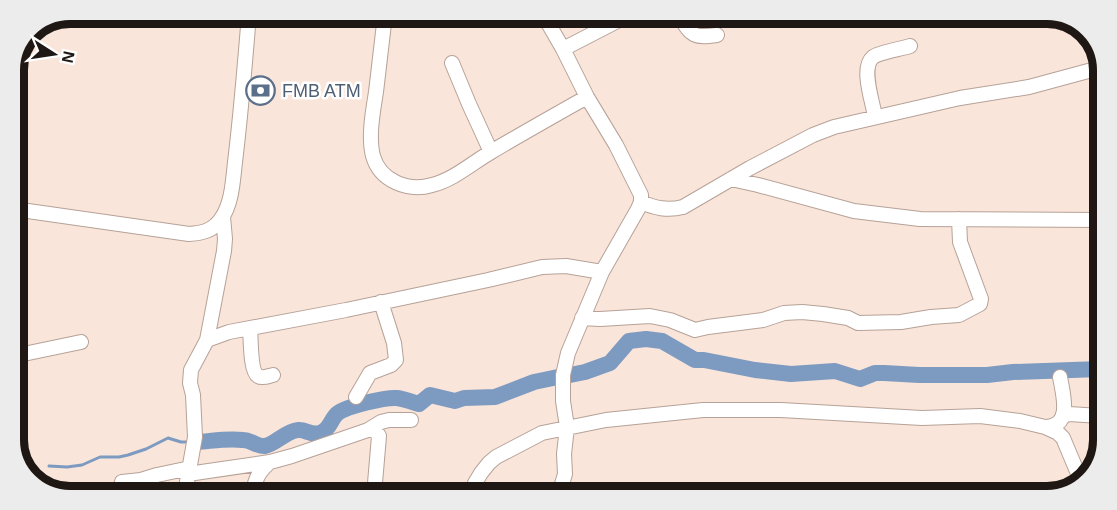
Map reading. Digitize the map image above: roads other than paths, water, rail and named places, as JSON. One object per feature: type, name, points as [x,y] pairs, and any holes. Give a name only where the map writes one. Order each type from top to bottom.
[{"type":"street","points":[[24,210],[189,234],[212,229],[223,217],[230,196],[241,119],[248,24]]},
{"type":"street","points":[[384,24],[371,142],[373,155],[382,173],[401,185],[420,187],[443,182],[587,97]]},
{"type":"street","points":[[549,24],[641,195],[641,202],[602,272],[568,354],[563,375],[563,401],[567,427],[564,454],[565,474],[561,486]]},
{"type":"street","points":[[563,49],[611,24]]},
{"type":"street","points":[[684,24],[691,34],[717,35]]},
{"type":"street","points":[[875,117],[867,74],[868,64],[874,56],[910,46]]},
{"type":"street","points":[[452,63],[491,152]]},
{"type":"street","points":[[641,202],[662,209],[683,207],[750,168],[813,135],[834,127],[960,98],[1029,87],[1093,70]]},
{"type":"street","points":[[731,179],[854,211],[920,219],[1093,220]]},
{"type":"street","points":[[186,486],[195,437],[191,370],[207,340],[224,251],[223,217]]},
{"type":"street","points":[[582,318],[650,316],[670,320],[695,330],[763,320],[784,312],[823,314],[848,318],[858,323],[901,322],[931,316],[959,315],[980,304],[981,299],[960,242],[959,219]]},
{"type":"street","points":[[207,340],[228,332],[542,267],[566,266],[602,272]]},
{"type":"street","points":[[356,397],[370,373],[391,366],[397,357],[381,302]]},
{"type":"street","points":[[250,328],[255,374],[263,378],[273,375]]},
{"type":"street","points":[[24,354],[81,342]]},
{"type":"street","points":[[1060,377],[1065,408],[1062,418]]},
{"type":"street","points":[[474,486],[481,473],[496,457],[542,433],[606,420],[703,410],[781,410],[922,418],[980,416],[1020,421],[1045,427],[1058,433],[1066,444],[1078,473]]},
{"type":"street","points":[[1045,427],[1050,427],[1069,414],[1093,416]]},
{"type":"street","points":[[121,486],[122,482],[157,475],[270,462],[368,430],[381,422],[411,420]]},
{"type":"street","points":[[368,430],[375,430],[379,436],[375,483]]},
{"type":"street","points":[[254,486],[259,473],[270,462]]},
{"type":"waterway","points":[[570,375],[610,363],[629,341],[646,339],[662,341],[695,360],[791,374],[835,371],[860,379],[875,373],[987,375],[1093,369]]},
{"type":"waterway","points":[[197,442],[237,439],[265,446],[294,431],[320,433],[338,413],[367,402],[397,398],[419,404],[430,395],[455,401],[464,398],[495,397],[534,382],[558,377]]},
{"type":"waterway","points":[[49,466],[82,465],[100,457],[128,455],[168,438],[191,442]]},
{"type":"place","name":"FMB ATM","points":[[261,91]]}]
